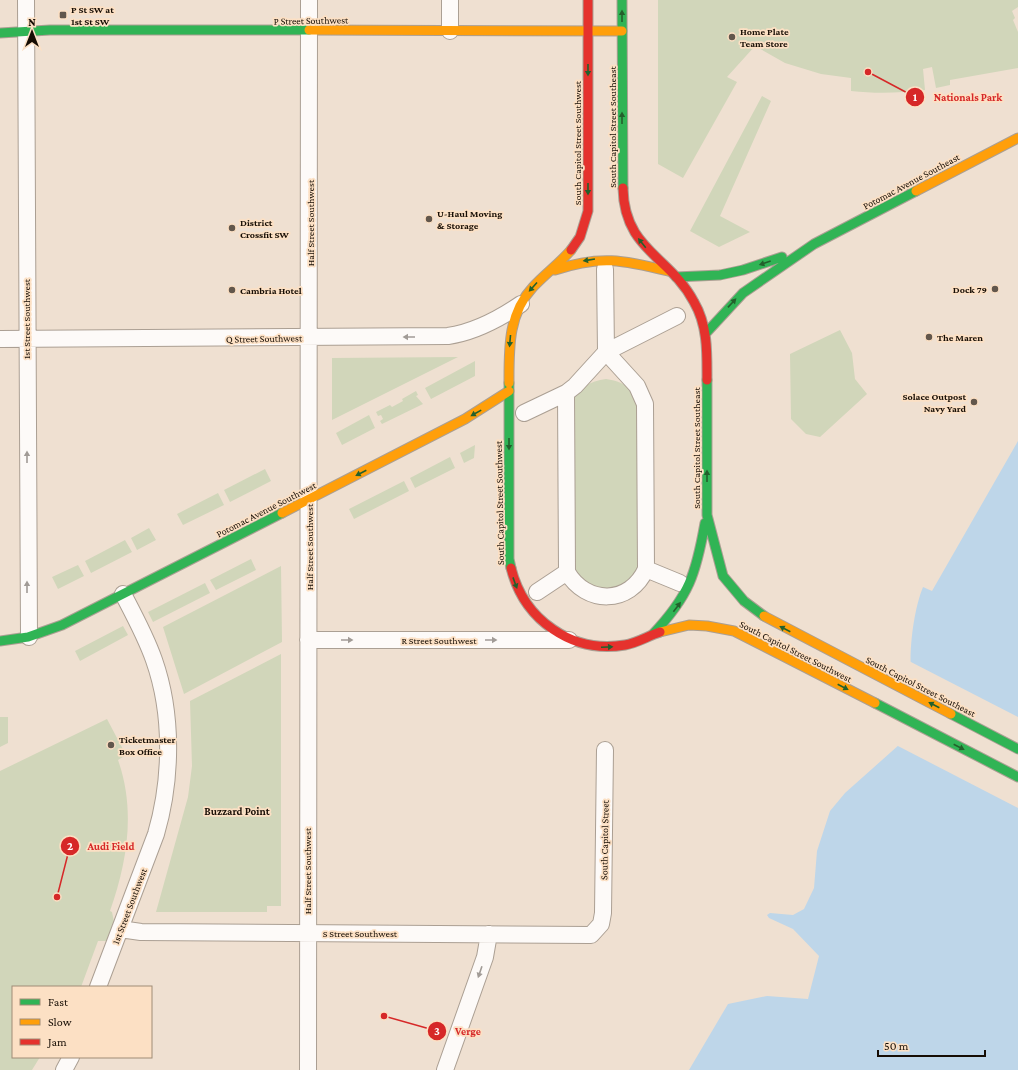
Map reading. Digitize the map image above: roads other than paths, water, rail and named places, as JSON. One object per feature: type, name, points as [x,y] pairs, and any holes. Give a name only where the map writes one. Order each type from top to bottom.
[{"type":"main road","name":"South Capitol Street Southwest","points":[[588,0],[587,217],[576,244],[564,260],[533,287],[521,304],[511,332],[509,391],[509,548],[511,570],[518,590],[531,612],[548,628],[569,640],[589,646],[612,647],[639,642],[650,636],[684,625],[722,628],[744,636],[1018,777]]},
{"type":"main road","name":"South Capitol Street Southeast","points":[[622,0],[623,180],[625,207],[629,223],[639,240],[688,291],[697,306],[706,333],[707,515],[720,567],[735,593],[759,614],[1018,749]]},
{"type":"main road","name":"P Street Southwest","points":[[0,33],[622,31]]},
{"type":"main road","name":"Potomac Avenue Southeast","points":[[672,274],[730,274],[771,262],[814,244],[1018,138]]},
{"type":"main road","name":"Potomac Avenue Southeast","points":[[706,333],[743,293],[814,244]]},
{"type":"main road","name":"South Capitol Street Southwest","points":[[548,273],[576,263],[606,259],[628,261],[672,274]]},
{"type":"main road","name":"Potomac Avenue Southwest","points":[[29,637],[58,627],[309,500],[465,420],[509,391]]},
{"type":"main road","points":[[650,636],[676,609],[690,587],[698,566],[707,515]]},
{"type":"main road","points":[[0,641],[29,637]]},
{"type":"street","name":"1st Street Southwest","points":[[26,0],[26,339],[29,637]]},
{"type":"street","name":"Half Street Southwest","points":[[308,1070],[309,0]]},
{"type":"street","points":[[450,0],[450,31]]},
{"type":"street","points":[[566,393],[567,572],[571,579],[584,590],[592,594],[610,596],[633,587],[640,581],[646,569],[645,404],[637,386],[606,352],[605,269]]},
{"type":"street","name":"Q Street Southwest","points":[[0,340],[277,339],[309,337],[448,336],[466,332],[492,322],[521,304]]},
{"type":"street","points":[[524,413],[566,393],[584,378],[606,352],[677,316]]},
{"type":"street","points":[[646,569],[680,583]]},
{"type":"street","points":[[537,592],[567,572]]},
{"type":"street","name":"1st Street Southwest","points":[[98,986],[160,818],[166,775],[168,734],[165,705],[155,661],[123,594]]},
{"type":"street","name":"R Street Southwest","points":[[308,640],[569,640]]},
{"type":"street","name":"South Capitol Street","points":[[598,929],[603,913],[605,750]]},
{"type":"street","name":"S Street Southwest","points":[[120,929],[141,932],[586,935],[591,935],[598,929]]},
{"type":"street","points":[[445,1070],[482,964],[489,934]]},
{"type":"street","points":[[64,1070],[70,1058]]},
{"type":"water","points":[[1018,441],[1018,1070],[689,1070],[728,1004],[767,996],[808,999],[819,956],[793,929],[769,918],[767,915],[770,913],[793,915],[804,909],[814,888],[817,851],[830,811],[845,793],[909,736],[922,717],[911,672],[911,652],[917,606],[923,587],[932,591]]},
{"type":"place","name":"P St SW at 1st St SW","points":[[63,15]]},
{"type":"place","name":"Home Plate Team Store","points":[[732,37]]},
{"type":"place","name":"Nationals Park","points":[[868,72]]},
{"type":"place","name":"U-Haul Moving & Storage","points":[[429,219]]},
{"type":"place","name":"District Crossfit SW","points":[[232,228]]},
{"type":"place","name":"Dock 79","points":[[995,289]]},
{"type":"place","name":"Cambria Hotel","points":[[232,290]]},
{"type":"place","name":"The Maren","points":[[929,337]]},
{"type":"place","name":"Solace Outpost Navy Yard","points":[[974,402]]},
{"type":"place","name":"Ticketmaster Box Office","points":[[111,745]]},
{"type":"place","name":"Audi Field","points":[[57,897]]},
{"type":"place","name":"Verge","points":[[384,1016]]},
{"type":"district","name":"Buzzard Point","points":[[237,811]]}]
